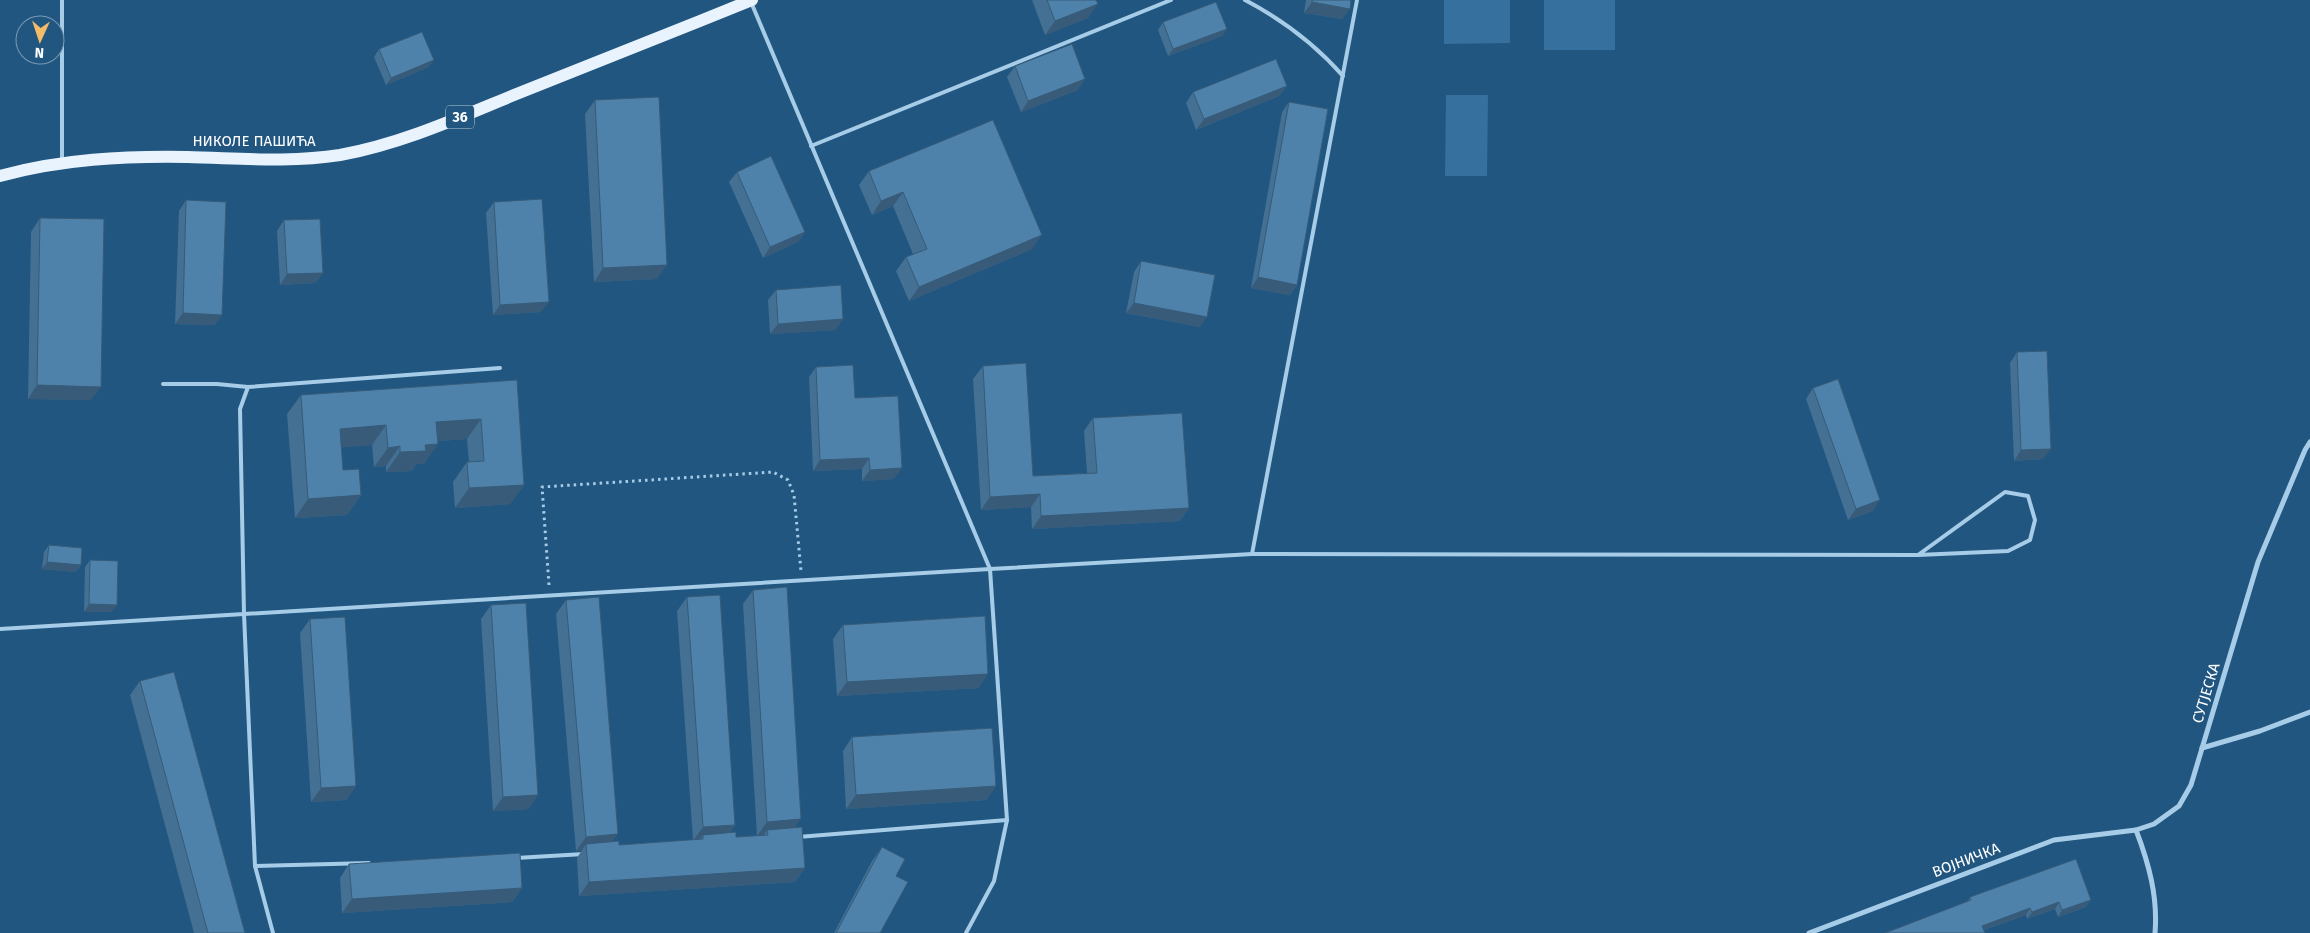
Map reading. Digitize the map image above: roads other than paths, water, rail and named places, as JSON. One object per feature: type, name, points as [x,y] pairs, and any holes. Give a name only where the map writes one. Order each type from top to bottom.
[{"type":"main road","name":"НИКОЛЕ ПАШИЋА","points":[[0,176],[62,162],[155,157],[284,160],[339,155],[368,149],[437,126],[751,0]]},
{"type":"street","name":"СУТЈЕСКА","points":[[2136,830],[2164,819],[2179,806],[2192,785],[2258,562],[2310,442]]},
{"type":"street","points":[[2202,748],[2260,731],[2310,712]]},
{"type":"street","points":[[2136,830],[2154,889],[2156,905],[2155,933]]},
{"type":"street","name":"ВОЈНИЧКА","points":[[1809,933],[2054,840],[2136,830]]},
{"type":"lane","points":[[62,0],[62,162]]},
{"type":"lane","points":[[751,0],[990,569],[1007,820],[994,881],[966,933]]},
{"type":"lane","points":[[811,146],[1171,0]]},
{"type":"lane","points":[[1245,0],[1273,15],[1321,50],[1343,76]]},
{"type":"lane","points":[[1252,554],[1356,0]]},
{"type":"lane","points":[[163,384],[218,384],[248,387],[500,368]]},
{"type":"lane","points":[[248,387],[240,409],[244,614],[255,866],[273,933]]},
{"type":"lane","points":[[0,629],[1252,554],[1918,555],[2008,551],[2030,540],[2035,520],[2028,496],[2005,492],[1918,555]]},
{"type":"lane","points":[[796,837],[1007,820]]},
{"type":"lane","points":[[513,858],[591,853]]},
{"type":"lane","points":[[255,866],[374,862]]}]
